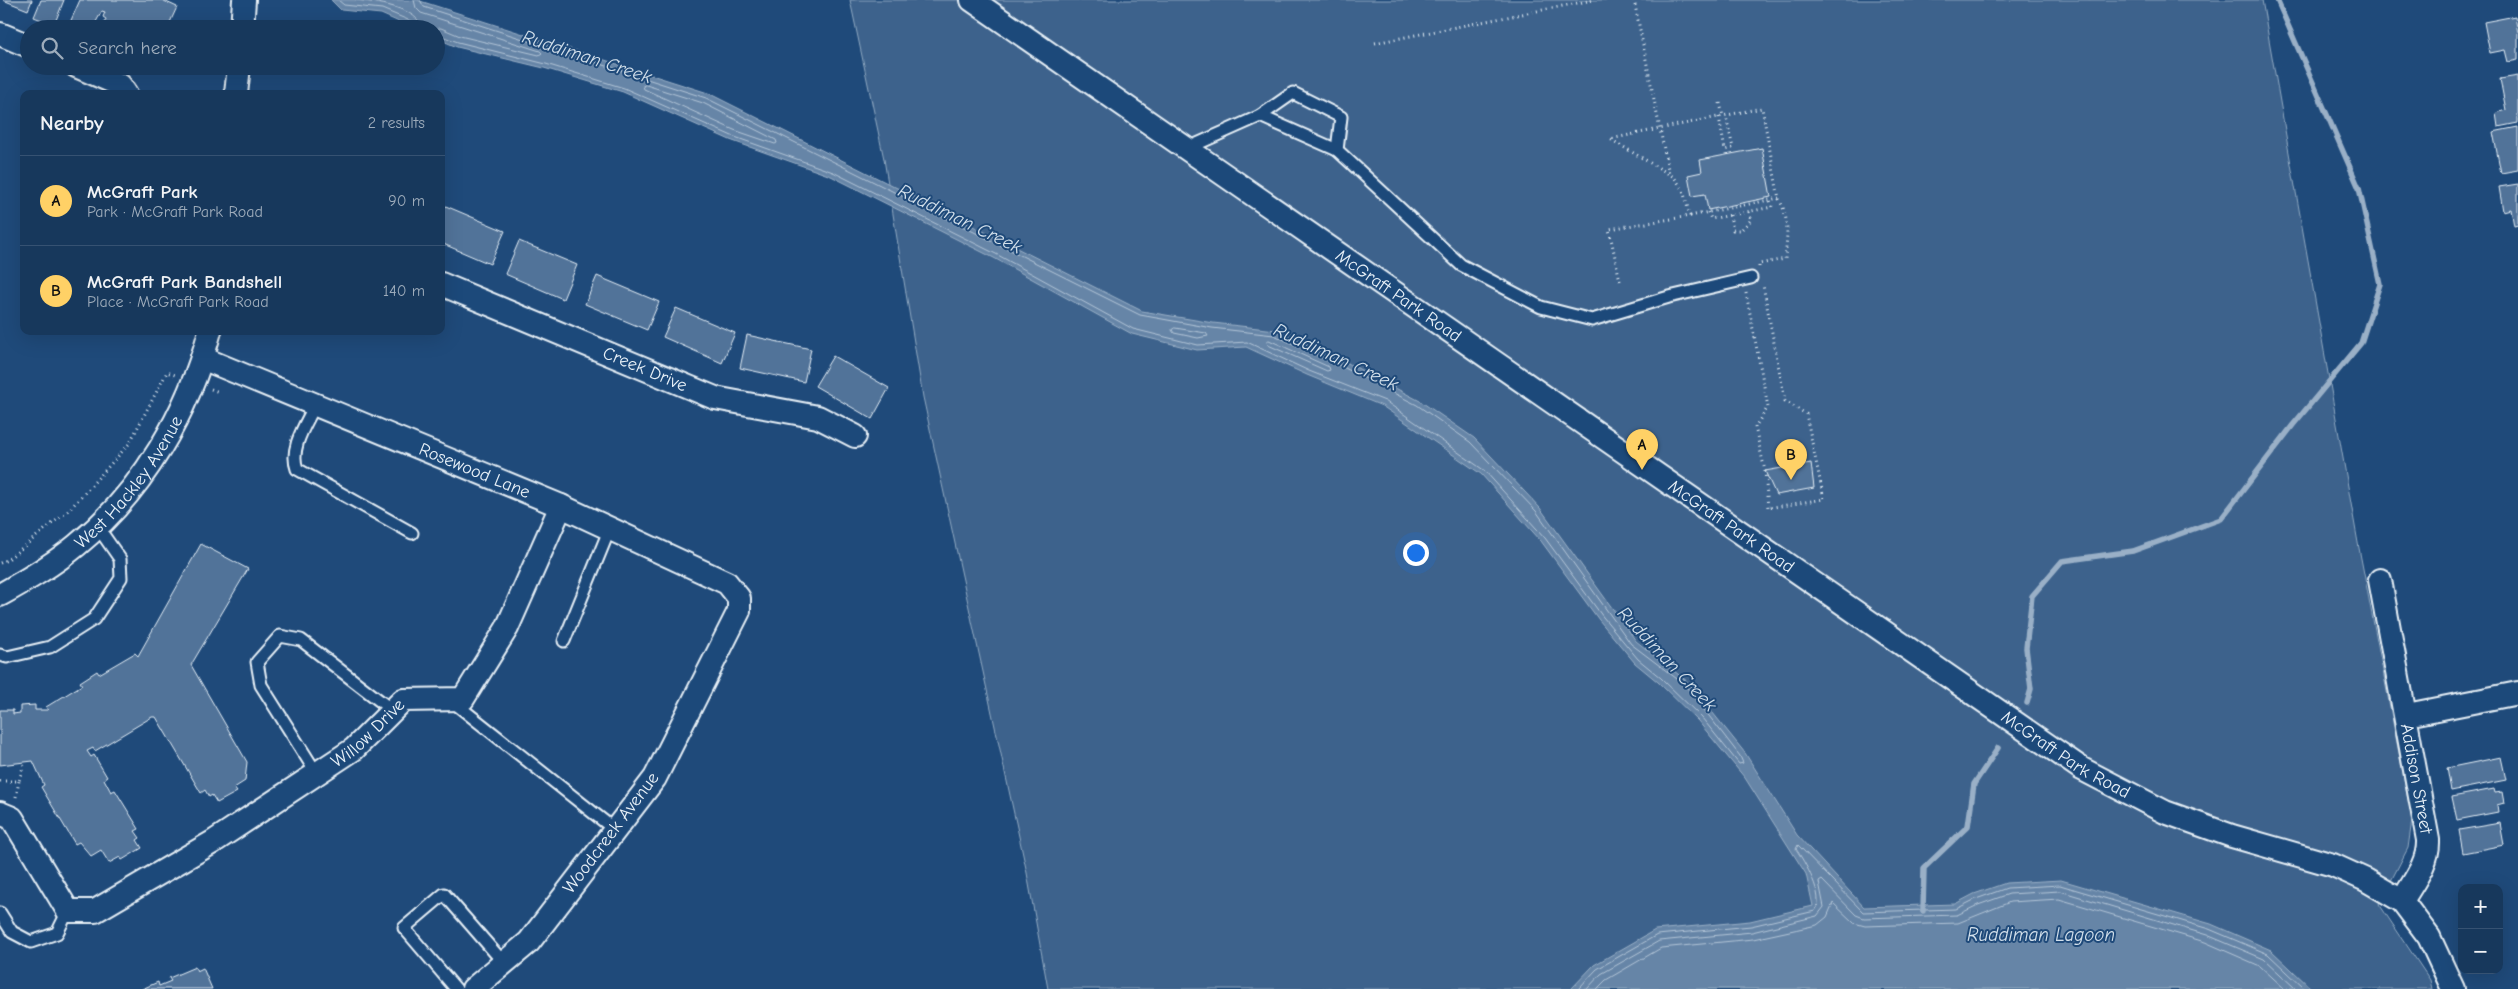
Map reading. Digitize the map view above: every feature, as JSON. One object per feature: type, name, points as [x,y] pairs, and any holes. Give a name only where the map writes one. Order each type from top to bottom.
[{"type":"street","points":[[243,20],[244,0]]},
{"type":"street","name":"McGraft Park Road","points":[[972,0],[2082,769],[2165,812],[2232,836],[2333,865],[2366,880],[2402,902]]},
{"type":"street","points":[[0,34],[20,42]]},
{"type":"street","points":[[97,75],[120,85],[123,90]]},
{"type":"street","points":[[236,90],[238,75]]},
{"type":"street","name":"Creek Drive","points":[[445,286],[715,398],[818,417],[854,436]]},
{"type":"street","name":"West Hackley Avenue","points":[[0,595],[39,573],[77,545],[130,489],[153,459],[181,412],[209,335]]},
{"type":"street","name":"Rosewood Lane","points":[[202,358],[561,506],[727,583],[739,598]]},
{"type":"street","name":"Willow Drive","points":[[68,911],[95,911],[213,842],[354,749],[403,700],[463,699],[507,628],[561,506]]},
{"type":"street","name":"Addison Street","points":[[2380,580],[2407,715],[2425,820],[2428,852],[2402,902]]},
{"type":"street","name":"Woodcreek Avenue","points":[[473,989],[529,942],[655,778],[739,611],[739,598]]},
{"type":"street","points":[[2407,715],[2518,693]]},
{"type":"street","points":[[0,813],[12,818],[68,911]]},
{"type":"street","points":[[2402,902],[2429,937],[2454,989]]},
{"type":"lane","points":[[1188,148],[1260,116],[1293,93],[1342,117],[1337,150]]},
{"type":"lane","points":[[1260,116],[1337,150],[1461,265],[1541,307],[1592,320],[1669,297],[1754,276]]},
{"type":"lane","points":[[315,405],[294,450],[293,460],[296,469],[412,533]]},
{"type":"lane","points":[[0,655],[7,657],[50,648],[94,619],[121,578],[120,559],[97,526]]},
{"type":"lane","points":[[564,641],[610,528]]},
{"type":"lane","points":[[317,774],[261,685],[257,662],[280,636],[301,640],[392,711]]},
{"type":"lane","points":[[450,699],[615,830]]},
{"type":"lane","points":[[456,989],[404,928],[444,894],[504,963]]},
{"type":"lane","points":[[0,913],[12,932],[31,942],[56,933],[68,911]]},
{"type":"path","points":[[1375,43],[1593,0]]},
{"type":"path","points":[[1634,0],[1669,174]]},
{"type":"path","points":[[1720,103],[1733,148],[1725,150],[1723,116]]},
{"type":"path","points":[[1690,216],[1683,190],[1669,174],[1610,139],[1762,108],[1779,198],[1786,211],[1788,230],[1785,259],[1759,264],[1754,276],[1768,407],[1755,427],[1765,471],[1768,508],[1824,499],[1806,414],[1785,401],[1754,276]]},
{"type":"path","points":[[1620,281],[1609,229],[1690,216],[1779,198]]},
{"type":"path","points":[[1708,212],[1711,219],[1749,212],[1772,207],[1770,200]]},
{"type":"path","points":[[1730,215],[1733,230],[1741,230],[1751,220],[1749,212]]},
{"type":"path","points":[[0,564],[68,510],[128,444],[167,372],[219,392]]},
{"type":"path","points":[[0,781],[19,781],[24,764]]},
{"type":"shaded area","points":[[850,0],[2262,0],[2358,543],[2412,820],[2408,848],[2379,904],[2430,980],[2432,989],[1048,989],[1027,873],[923,397],[884,159]]},
{"type":"water","points":[[331,0],[417,0],[708,93],[1142,311],[1213,323],[1276,330],[1344,361],[1420,401],[1474,438],[1540,508],[1636,641],[1688,682],[1745,753],[1797,835],[1864,907],[1955,904],[1974,894],[2006,883],[2061,880],[2211,924],[2271,950],[2312,989],[1571,989],[1594,965],[1655,930],[1750,921],[1813,906],[1806,874],[1745,778],[1698,721],[1658,682],[1635,663],[1599,620],[1541,541],[1481,474],[1382,406],[1246,347],[1197,350],[1132,334],[994,258],[831,176],[730,140],[623,92],[544,68],[457,47],[445,42],[445,20],[395,20],[381,14],[341,10]]},
{"type":"building","points":[[3,0],[32,0],[28,10]]},
{"type":"building","points":[[41,0],[64,0],[56,20],[42,20],[34,17]]},
{"type":"building","points":[[80,0],[162,0],[177,7],[171,20],[106,20],[103,17],[105,12],[102,11],[97,20],[71,20]]},
{"type":"building","points":[[2515,16],[2518,33],[2518,60],[2508,62],[2505,50],[2490,53],[2484,22]]},
{"type":"building","points":[[2518,76],[2518,123],[2498,127],[2496,113],[2506,110],[2500,79]]},
{"type":"building","points":[[2518,127],[2518,170],[2501,173],[2493,132]]},
{"type":"building","points":[[1762,148],[1771,197],[1708,210],[1705,194],[1692,196],[1688,175],[1702,172],[1700,160]]},
{"type":"building","points":[[2518,184],[2518,225],[2514,226],[2511,209],[2503,211],[2499,187]]},
{"type":"building","points":[[445,206],[505,231],[490,264],[445,245]]},
{"type":"building","points":[[519,241],[577,265],[563,299],[505,274]]},
{"type":"building","points":[[597,276],[659,302],[647,330],[585,304]]},
{"type":"building","points":[[676,308],[735,333],[722,363],[663,337]]},
{"type":"building","points":[[747,335],[811,349],[804,382],[740,368]]},
{"type":"building","points":[[833,356],[889,388],[872,419],[815,386]]},
{"type":"building","points":[[1811,463],[1814,488],[1776,495],[1765,471]]},
{"type":"building","points":[[201,544],[248,569],[191,665],[247,762],[245,781],[234,788],[237,792],[217,803],[212,795],[209,797],[205,790],[201,793],[156,717],[152,717],[95,751],[93,748],[87,751],[91,757],[94,755],[107,777],[104,779],[111,792],[115,790],[139,829],[135,831],[140,838],[137,840],[142,848],[122,860],[120,857],[109,863],[101,850],[91,856],[79,842],[75,844],[41,787],[44,785],[33,761],[0,765],[0,710],[13,710],[13,714],[20,713],[20,706],[35,705],[35,710],[48,710],[46,707],[82,685],[80,682],[97,671],[99,674],[135,653],[138,656]]},
{"type":"building","points":[[2501,757],[2506,780],[2451,791],[2447,768]]},
{"type":"building","points":[[2494,789],[2495,793],[2502,792],[2504,803],[2497,805],[2498,812],[2457,820],[2452,797]]},
{"type":"building","points":[[2500,823],[2504,845],[2463,853],[2459,830]]},
{"type":"building","points":[[195,967],[197,971],[203,968],[212,989],[142,989],[158,982],[159,986],[171,981],[169,978]]},
{"type":"waterway","points":[[2027,703],[2031,689],[2026,648],[2032,596],[2062,561],[2133,551],[2221,519],[2293,425],[2361,343],[2380,284],[2359,188],[2277,0]]},
{"type":"waterway","points":[[1923,911],[1924,868],[1968,826],[1974,784],[1998,748]]},
{"type":"place","name":"McGraft Park","points":[[1642,470]]},
{"type":"place","name":"McGraft Park Bandshell","points":[[1791,480]]},
{"type":"water label","name":"Ruddiman Creek","points":[[587,57]]},
{"type":"water label","name":"Ruddiman Creek","points":[[960,219]]},
{"type":"water label","name":"Ruddiman Creek","points":[[1336,357]]},
{"type":"water label","name":"Ruddiman Creek","points":[[1667,659]]},
{"type":"water label","name":"Ruddiman Lagoon","points":[[2041,935]]}]
